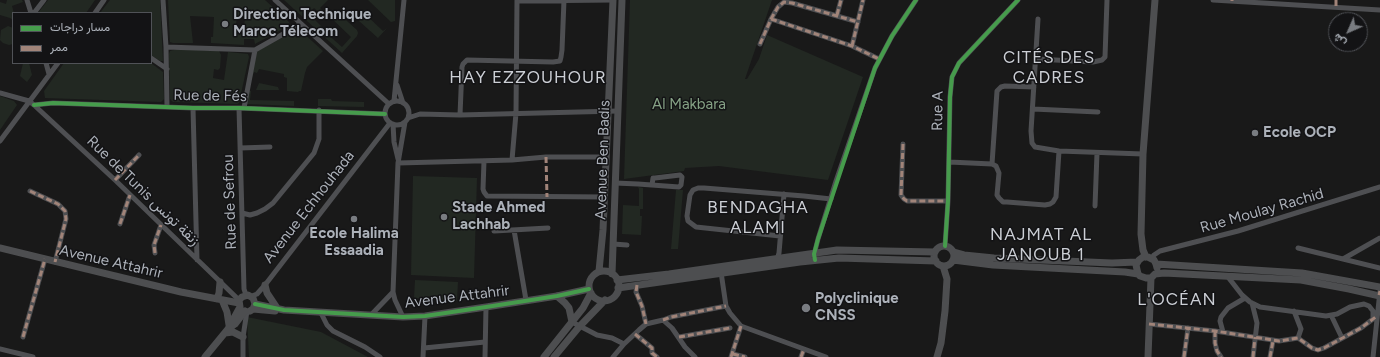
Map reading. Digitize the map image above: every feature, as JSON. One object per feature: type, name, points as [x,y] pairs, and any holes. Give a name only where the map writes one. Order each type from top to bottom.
[{"type":"main road","name":"Avenue Ben Badis","points":[[599,272],[604,230],[613,0]]},
{"type":"main road","name":"Avenue Ben Badis","points":[[612,274],[622,0]]},
{"type":"main road","points":[[1148,357],[1148,324],[1153,276],[1157,268],[1143,250],[1141,234],[1143,154],[1155,0]]},
{"type":"main road","points":[[604,230],[614,231]]},
{"type":"main road","points":[[954,252],[953,260],[950,265],[943,266],[939,264],[934,257],[935,252],[939,248],[945,246],[954,252],[964,255],[994,258],[1112,263],[1137,262]]},
{"type":"main road","name":"Avenue Attahrir","points":[[0,248],[219,300],[248,303],[269,311],[280,309],[321,313],[403,317],[426,316],[590,291]]},
{"type":"main road","points":[[618,284],[721,270],[774,266],[837,250],[935,252]]},
{"type":"main road","points":[[618,284],[637,285],[778,258],[814,257],[936,261]]},
{"type":"main road","points":[[1141,258],[1302,273],[1379,289],[1301,280],[1164,273],[1143,278],[1138,274],[1136,268],[1137,262],[1141,258]]},
{"type":"main road","points":[[953,260],[994,265],[1138,274]]},
{"type":"main road","points":[[937,357],[941,343],[945,311],[947,279],[943,266]]},
{"type":"main road","points":[[544,357],[587,301],[590,291],[589,283],[591,277],[604,271],[612,274],[618,284],[614,296],[605,300],[579,327],[554,357]]},
{"type":"main road","points":[[220,282],[219,300],[227,312],[227,329],[243,337]]},
{"type":"main road","points":[[265,285],[267,293],[280,309]]},
{"type":"main road","points":[[590,291],[595,298],[605,300]]},
{"type":"main road","points":[[558,296],[569,308],[572,322]]},
{"type":"main road","name":"Avenue Echhouhada","points":[[205,357],[227,329],[234,324],[248,303]]},
{"type":"street","points":[[27,0],[33,12]]},
{"type":"street","points":[[34,12],[44,0]]},
{"type":"street","points":[[96,12],[104,0]]},
{"type":"street","points":[[163,0],[168,107]]},
{"type":"street","points":[[275,0],[379,95],[389,114],[400,125],[406,120],[420,114]]},
{"type":"street","points":[[398,163],[389,114],[397,83],[404,0]]},
{"type":"street","points":[[512,160],[516,113],[517,1],[613,0]]},
{"type":"street","points":[[837,15],[841,0]]},
{"type":"street","points":[[852,46],[863,0]]},
{"type":"street","points":[[814,257],[831,199],[869,83],[879,59],[892,36],[916,0]]},
{"type":"street","name":"Rue A","points":[[945,246],[952,77],[962,60],[1018,0]]},
{"type":"street","points":[[1036,59],[1093,62],[1102,60],[1105,57],[1107,0]]},
{"type":"street","points":[[1213,0],[1380,10]]},
{"type":"street","points":[[1336,0],[1336,7]]},
{"type":"street","points":[[460,115],[462,67],[465,61],[474,59],[560,61],[562,57],[564,1]]},
{"type":"street","points":[[760,44],[771,18],[778,7],[784,2],[837,15],[858,22]]},
{"type":"street","points":[[771,18],[852,46],[879,59]]},
{"type":"street","points":[[1038,19],[1030,137],[1032,143],[1036,147],[1059,151],[1143,154]]},
{"type":"street","points":[[166,47],[255,50],[301,24]]},
{"type":"street","name":"Rue de Sefrou","points":[[243,357],[243,337],[248,303],[244,288],[240,148],[241,108],[255,50]]},
{"type":"street","points":[[152,59],[167,69]]},
{"type":"street","points":[[46,64],[49,74]]},
{"type":"street","points":[[0,141],[57,64]]},
{"type":"street","points":[[397,83],[403,103],[409,110],[420,114],[460,115],[618,111]]},
{"type":"street","points":[[992,164],[997,90],[1000,87],[1005,86],[1034,87]]},
{"type":"street","name":"Rue de Tunis زنقة تونس","points":[[0,93],[34,105],[115,180],[220,282],[248,303]]},
{"type":"street","points":[[389,114],[399,101],[403,103]]},
{"type":"street","name":"Rue de Fés","points":[[34,105],[52,103],[193,108],[319,110],[389,114]]},
{"type":"street","points":[[193,108],[197,260]]},
{"type":"street","points":[[1033,109],[1098,112]]},
{"type":"street","points":[[242,213],[257,213],[273,203],[314,153],[319,139],[319,110]]},
{"type":"street","points":[[403,317],[393,292],[398,163],[409,110]]},
{"type":"street","name":"Avenue Echhouhada","points":[[248,303],[265,285],[380,135],[389,114]]},
{"type":"street","points":[[904,144],[901,195],[904,199],[907,201],[948,201]]},
{"type":"street","points":[[240,148],[270,147]]},
{"type":"street","points":[[949,162],[992,164],[996,166],[999,173],[997,195],[1003,202],[1050,204],[1053,202],[1056,191],[1059,151]]},
{"type":"street","points":[[1095,206],[1097,153]]},
{"type":"street","points":[[115,180],[139,155]]},
{"type":"street","points":[[398,163],[512,160],[546,157],[606,157]]},
{"type":"street","points":[[484,161],[483,189],[487,196],[605,197]]},
{"type":"street","points":[[615,183],[679,187],[681,185],[682,177],[680,175],[653,178],[652,185]]},
{"type":"street","name":"Rue Moulay Rachid","points":[[1151,260],[1154,255],[1160,251],[1238,231],[1380,187]]},
{"type":"street","points":[[780,236],[696,227],[688,221],[690,195],[693,190],[698,188],[831,199]]},
{"type":"street","points":[[30,191],[58,204],[65,211],[66,219],[55,262]]},
{"type":"street","points":[[774,266],[778,258],[784,194]]},
{"type":"street","points":[[120,224],[130,195]]},
{"type":"street","points":[[155,253],[154,244],[161,225]]},
{"type":"street","points":[[494,231],[548,228]]},
{"type":"street","points":[[514,230],[526,300]]},
{"type":"street","points":[[1343,259],[1380,238]]},
{"type":"street","points":[[613,244],[627,245]]},
{"type":"street","points":[[1298,248],[1379,269]]},
{"type":"street","points":[[23,337],[45,259]]},
{"type":"street","points":[[721,270],[726,306],[730,314],[741,326],[826,357]]},
{"type":"street","points":[[1228,276],[1245,298],[1252,304],[1260,307],[1326,316],[1337,314],[1350,307],[1364,304],[1369,306],[1373,311],[1375,318],[1373,357]]},
{"type":"street","points":[[637,285],[636,292],[642,306],[646,324]]},
{"type":"street","points":[[1298,338],[1307,345],[1318,350],[1342,338],[1375,318],[1379,309],[1379,289]]},
{"type":"street","points":[[371,315],[393,292]]},
{"type":"street","points":[[1223,332],[1220,321],[1221,317],[1228,308],[1245,298]]},
{"type":"street","points":[[1252,304],[1257,323],[1253,357]]},
{"type":"street","points":[[613,357],[624,344],[646,324],[663,320],[671,316],[726,306]]},
{"type":"street","points":[[485,357],[486,307]]},
{"type":"street","points":[[1294,311],[1301,329],[1298,338]]},
{"type":"street","points":[[321,313],[327,325],[333,331],[365,347],[380,357]]},
{"type":"street","points":[[1331,315],[1342,338]]},
{"type":"street","points":[[423,357],[426,316]]},
{"type":"street","points":[[663,320],[672,328],[694,357]]},
{"type":"street","points":[[572,322],[579,327],[597,335],[612,338],[624,344]]},
{"type":"street","points":[[1148,324],[1223,332],[1282,342],[1298,338]]},
{"type":"street","points":[[741,326],[732,355],[744,357]]},
{"type":"street","points":[[679,337],[730,328]]},
{"type":"street","points":[[1184,357],[1188,328]]},
{"type":"street","points":[[1215,331],[1215,346],[1221,357]]},
{"type":"street","points":[[635,334],[652,348],[653,356]]},
{"type":"street","points":[[1270,357],[1273,341]]},
{"type":"street","points":[[424,348],[485,342]]},
{"type":"street","points":[[0,349],[33,357]]},
{"type":"street","points":[[801,357],[804,349]]},
{"type":"green space","points":[[7,0],[22,0],[23,2],[12,6],[14,12],[12,12],[12,19],[0,15],[0,2],[6,4]]},
{"type":"green space","points":[[48,0],[95,0],[87,12],[39,12]]},
{"type":"green space","points":[[110,0],[160,0],[163,61],[160,61],[152,56],[152,12],[101,12]]},
{"type":"green space","points":[[168,0],[265,0],[289,22],[290,25],[255,44],[254,39],[244,39],[244,45],[211,43],[211,37],[213,37],[214,17],[190,16],[193,43],[170,42]],"holes":[[[240,13],[245,14],[244,32],[235,31],[237,17],[239,17]]]},
{"type":"green space","points":[[284,0],[328,0],[320,8],[328,15],[325,18],[314,8],[309,14],[326,31],[325,32],[342,47],[351,37],[330,17],[333,13],[338,13],[357,30],[357,36],[342,53]]},
{"type":"green space","points":[[368,0],[395,0],[395,21],[391,22]]},
{"type":"green space","name":"Al Makbara","points":[[630,0],[772,0],[745,79],[747,79],[759,59],[767,35],[863,77],[828,180],[719,166],[685,168],[684,171],[624,179]]},
{"type":"green space","points":[[365,14],[383,31],[387,28],[378,38],[359,21]]},
{"type":"green space","points":[[8,26],[12,28],[12,44],[3,43],[0,40],[1,30]]},
{"type":"green space","points":[[297,30],[301,31],[323,51],[307,67],[301,91],[287,91],[287,78],[284,77],[284,74],[259,69],[257,73],[254,72],[251,78],[257,51]]},
{"type":"green space","points":[[177,49],[219,51],[221,55],[220,68],[218,70],[214,69],[213,78],[224,80],[228,52],[248,54],[249,57],[239,103],[173,102],[170,99],[169,54],[170,51]]},
{"type":"green space","points":[[23,64],[29,64],[32,75],[27,82],[20,76]]},
{"type":"green space","points":[[63,64],[152,64],[163,72],[164,99],[161,102],[45,98],[44,91]]},
{"type":"green space","points":[[259,83],[278,87],[279,90],[256,90]]},
{"type":"green space","points":[[249,91],[251,91],[250,100],[294,101],[294,106],[246,104]]},
{"type":"green space","points":[[0,96],[14,101],[17,105],[0,130]]},
{"type":"green space","points":[[318,99],[364,102],[364,107],[318,106]]},
{"type":"green space","name":"Stade Ahmed Lachhab","points":[[413,176],[477,178],[474,278],[411,275]]},
{"type":"green space","points":[[638,187],[643,188],[643,209],[640,209],[640,216],[642,216],[641,235],[622,234],[623,205],[639,206]]},
{"type":"green space","points":[[676,190],[683,190],[678,249],[671,249]]},
{"type":"green space","points":[[415,280],[458,282],[457,301],[414,298]]},
{"type":"green space","points":[[247,317],[321,332],[368,357],[249,357]]},
{"type":"marked path","points":[[837,15],[841,0]]},
{"type":"marked path","points":[[852,46],[863,0]]},
{"type":"marked path","points":[[1336,0],[1336,7]]},
{"type":"marked path","points":[[760,44],[771,19],[778,7],[784,2],[858,22]]},
{"type":"marked path","points":[[771,19],[852,46],[879,59]]},
{"type":"marked path","points":[[903,144],[901,195],[904,199],[907,201],[948,201]]},
{"type":"marked path","points":[[115,180],[139,155]]},
{"type":"marked path","points":[[546,157],[547,197]]},
{"type":"marked path","points":[[30,191],[58,204],[65,211],[66,219],[55,262]]},
{"type":"marked path","points":[[120,224],[130,195]]},
{"type":"marked path","points":[[155,253],[154,245],[161,225]]},
{"type":"marked path","points":[[23,337],[45,259]]},
{"type":"marked path","points":[[637,285],[636,292],[642,306],[646,324]]},
{"type":"marked path","points":[[1379,295],[1380,291]]},
{"type":"marked path","points":[[663,320],[726,306]]},
{"type":"marked path","points":[[1149,324],[1215,331],[1279,341],[1298,338],[1312,348],[1318,350],[1361,328],[1377,316]]},
{"type":"marked path","points":[[731,357],[741,326]]},
{"type":"marked path","points":[[679,337],[730,328]]},
{"type":"marked path","points":[[1184,357],[1188,328]]},
{"type":"marked path","points":[[1215,331],[1215,343],[1217,351],[1221,357]]},
{"type":"marked path","points":[[635,334],[652,348],[652,353],[657,357]]},
{"type":"marked path","points":[[1253,357],[1255,337]]},
{"type":"marked path","points":[[1270,357],[1273,341]]},
{"type":"marked path","points":[[801,357],[804,349]]},
{"type":"marked path","points":[[733,354],[745,357]]},
{"type":"cycle path","points":[[815,260],[814,254],[818,239],[875,68],[892,36],[916,0]]},
{"type":"cycle path","points":[[945,246],[952,77],[959,63],[1018,0]]},
{"type":"cycle path","points":[[34,105],[53,103],[385,114]]},
{"type":"cycle path","points":[[255,304],[284,310],[403,317],[425,316],[486,307],[557,296],[589,289]]},
{"type":"place","name":"Direction Technique Maroc Télecom","points":[[225,24]]},
{"type":"place","name":"Ecole OCP","points":[[1255,133]]},
{"type":"place","name":"Stade Ahmed Lachhab","points":[[444,217]]},
{"type":"place","name":"Ecole Halima Essaadia","points":[[354,219]]},
{"type":"place","name":"Polyclinique CNSS","points":[[806,308]]},
{"type":"district","name":"CITÉS DES CADRES","points":[[1049,68]]},
{"type":"district","name":"HAY EZZOUHOUR","points":[[528,78]]},
{"type":"district","name":"BENDAGHA ALAMI","points":[[758,218]]},
{"type":"district","name":"NAJMAT AL JANOUB 1","points":[[1041,245]]},
{"type":"district","name":"L'OCÉAN","points":[[1177,300]]}]
